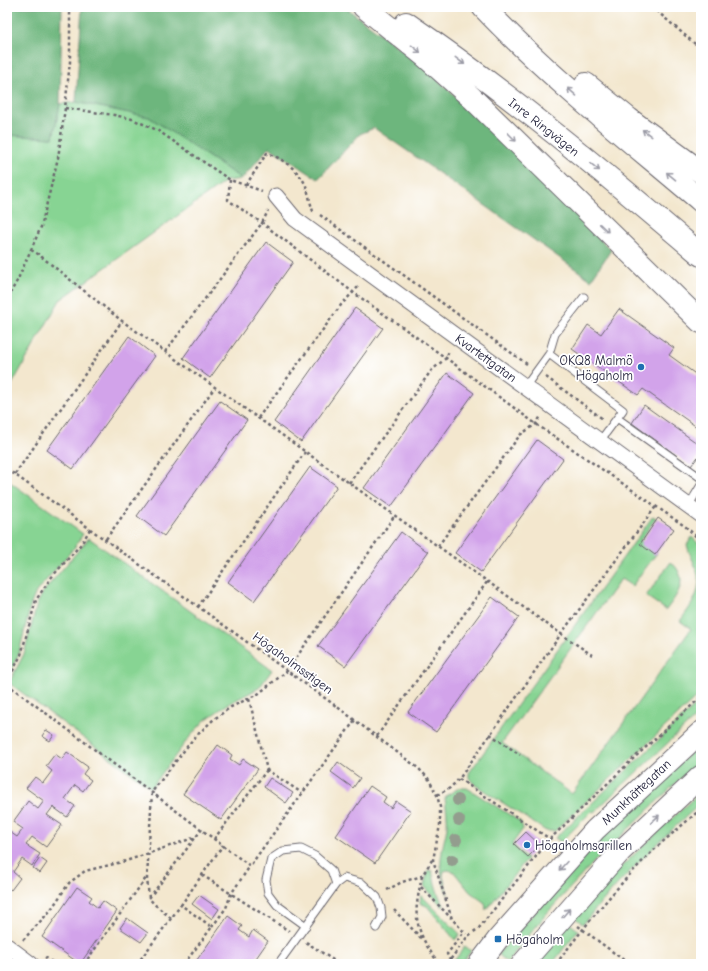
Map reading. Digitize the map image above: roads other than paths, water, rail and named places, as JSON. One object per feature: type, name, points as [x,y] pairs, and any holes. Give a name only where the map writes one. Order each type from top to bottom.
[{"type":"highway","points":[[364,7],[426,57],[472,98],[701,322]]},
{"type":"highway","name":"Inre Ringvägen","points":[[382,7],[486,80],[602,172],[701,255]]},
{"type":"highway","points":[[483,7],[569,90],[701,201]]},
{"type":"highway","points":[[495,7],[546,52],[629,119],[701,172]]},
{"type":"street","name":"Kvartettgatan","points":[[276,196],[295,219],[701,515]]},
{"type":"street","name":"Munkhättegatan","points":[[479,964],[498,939],[595,830],[701,732]]},
{"type":"street","points":[[522,964],[621,851],[701,776]]},
{"type":"street","points":[[7,946],[31,964]]},
{"type":"lane","points":[[525,387],[549,354],[555,334],[584,297]]},
{"type":"lane","points":[[549,354],[622,410],[600,441]]},
{"type":"lane","points":[[617,418],[701,478]]},
{"type":"lane","points":[[689,505],[701,485]]},
{"type":"lane","points":[[306,926],[277,905],[268,893],[266,880],[271,859],[283,851],[301,849],[315,856],[331,870],[336,884]]},
{"type":"lane","points":[[278,964],[336,884],[344,878],[362,883],[377,897],[382,908],[382,917],[376,928]]},
{"type":"place","name":"OKQ8 Malmö Högaholm","points":[[641,367]]},
{"type":"place","name":"Högaholmsgrillen","points":[[527,845]]},
{"type":"place","name":"Högaholm","points":[[498,939]]}]
